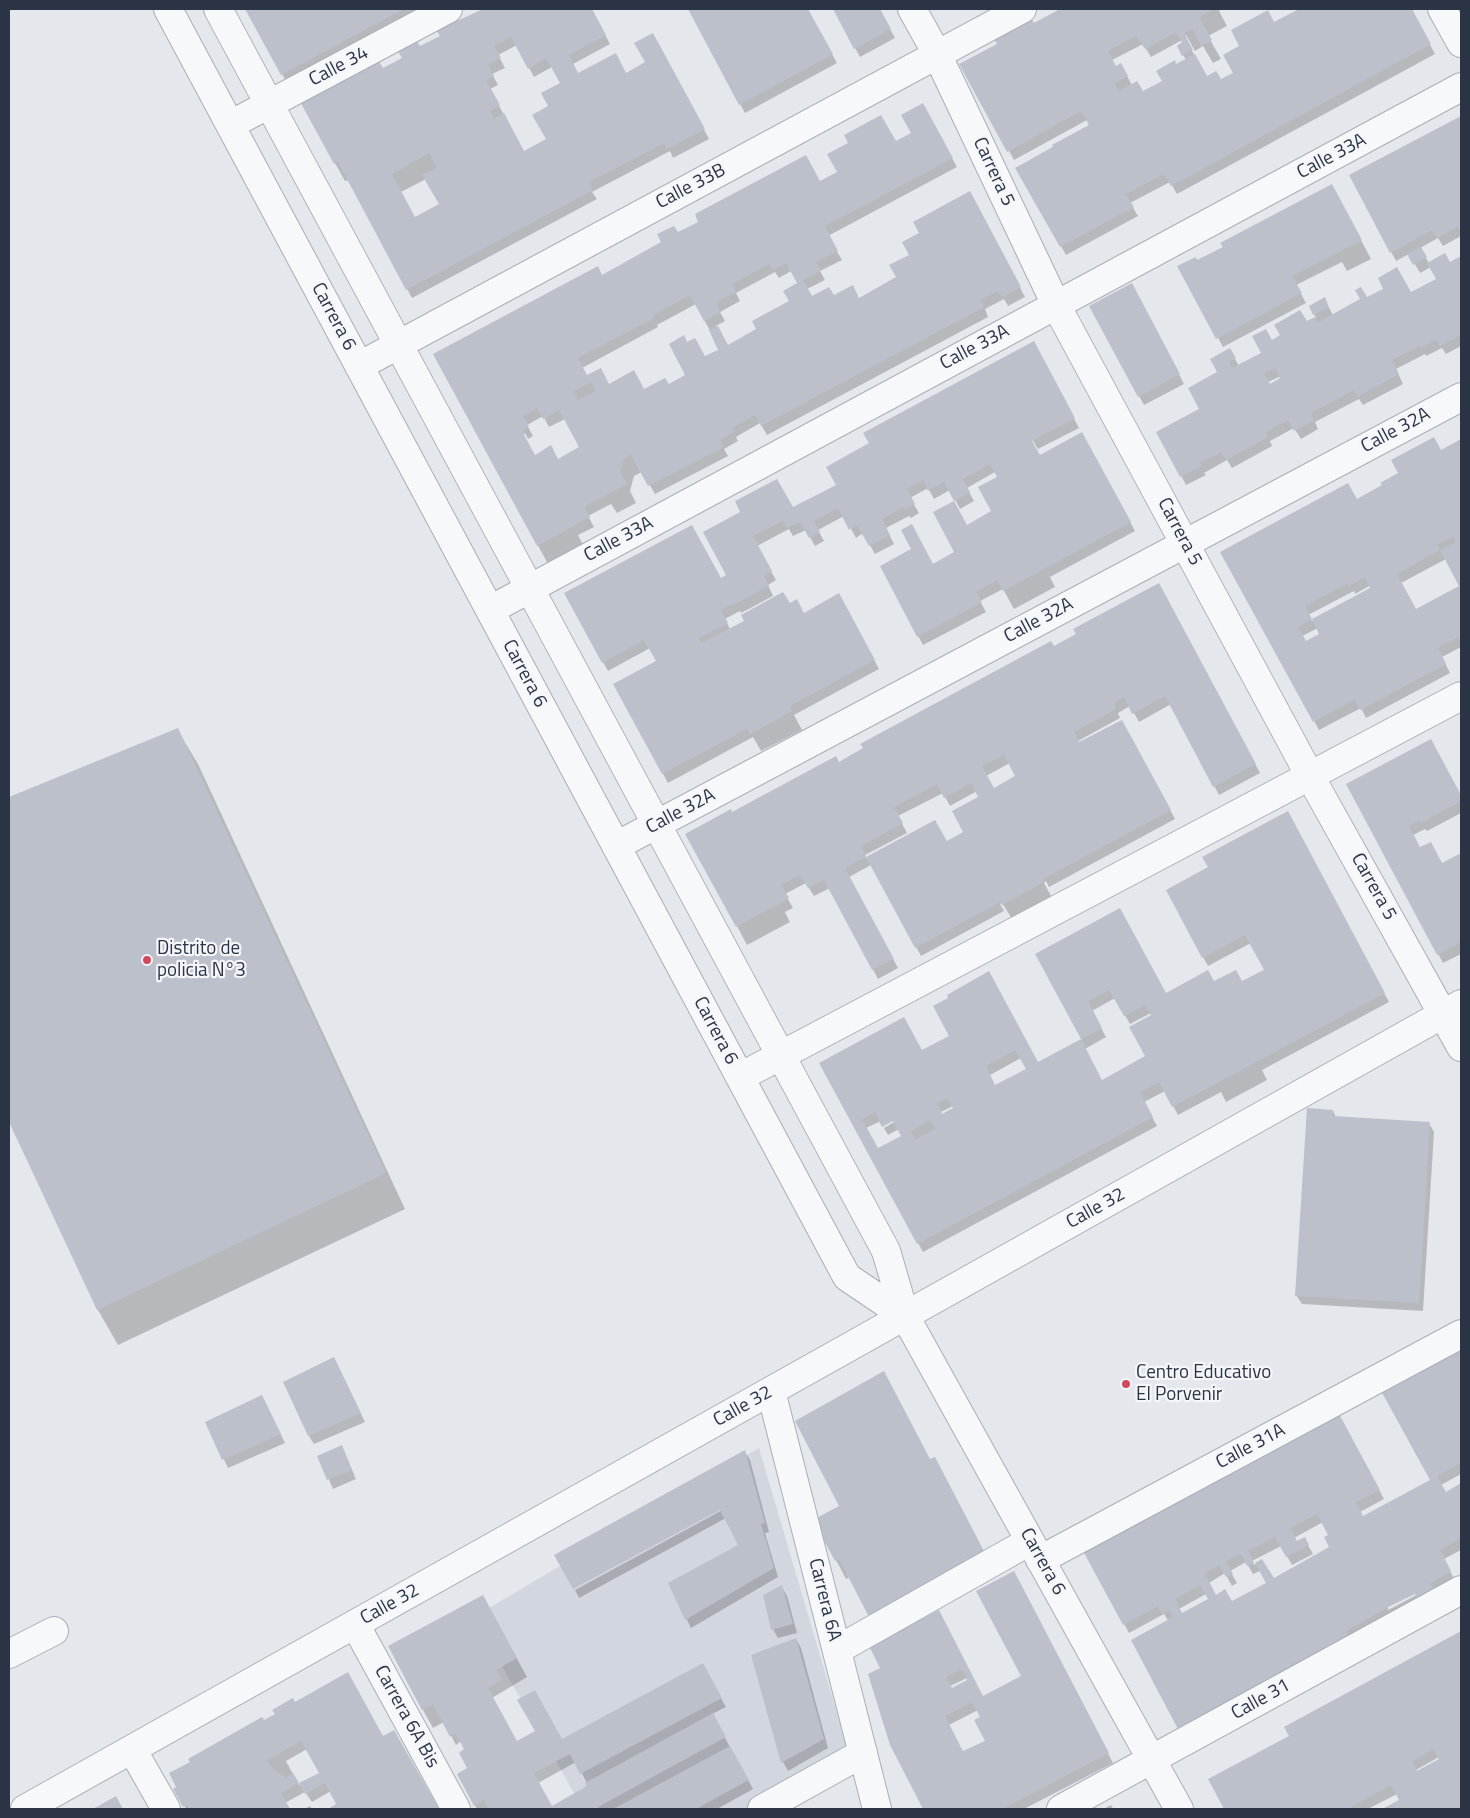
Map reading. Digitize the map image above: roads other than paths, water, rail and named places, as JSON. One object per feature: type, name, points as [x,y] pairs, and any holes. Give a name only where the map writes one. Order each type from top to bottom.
[{"type":"street","name":"Carrera 6","points":[[168,9],[847,1277],[905,1316]]},
{"type":"street","name":"Carrera 6","points":[[218,9],[886,1251],[905,1316],[1179,1809]]},
{"type":"street","name":"Calle 34","points":[[230,125],[448,9]]},
{"type":"street","name":"Carrera 5","points":[[912,9],[938,54],[1056,305],[1310,776],[1452,1009],[1461,1047]]},
{"type":"street","name":"Calle 33B","points":[[359,366],[1022,9]]},
{"type":"street","points":[[1442,9],[1461,43]]},
{"type":"street","name":"Calle 33A","points":[[490,610],[1461,87]]},
{"type":"street","name":"Calle 32A","points":[[616,846],[1461,397]]},
{"type":"street","points":[[740,1077],[1461,696]]},
{"type":"street","name":"Calle 32","points":[[25,1809],[1452,1009]]},
{"type":"street","name":"Calle 31A","points":[[837,1650],[1461,1334]]},
{"type":"street","name":"Carrera 6A","points":[[771,1391],[876,1809]]},
{"type":"street","name":"Calle 31","points":[[1061,1809],[1461,1590]]},
{"type":"street","name":"Carrera 6A Bis","points":[[355,1624],[456,1809]]},
{"type":"street","points":[[9,1654],[54,1631]]},
{"type":"street","points":[[132,1749],[166,1809]]},
{"type":"street","points":[[776,1806],[863,1753]]},
{"type":"place","name":"Distrito de policia N°3","points":[[147,960]]},
{"type":"place","name":"Centro Educativo El Porvenir","points":[[1126,1384]]}]
